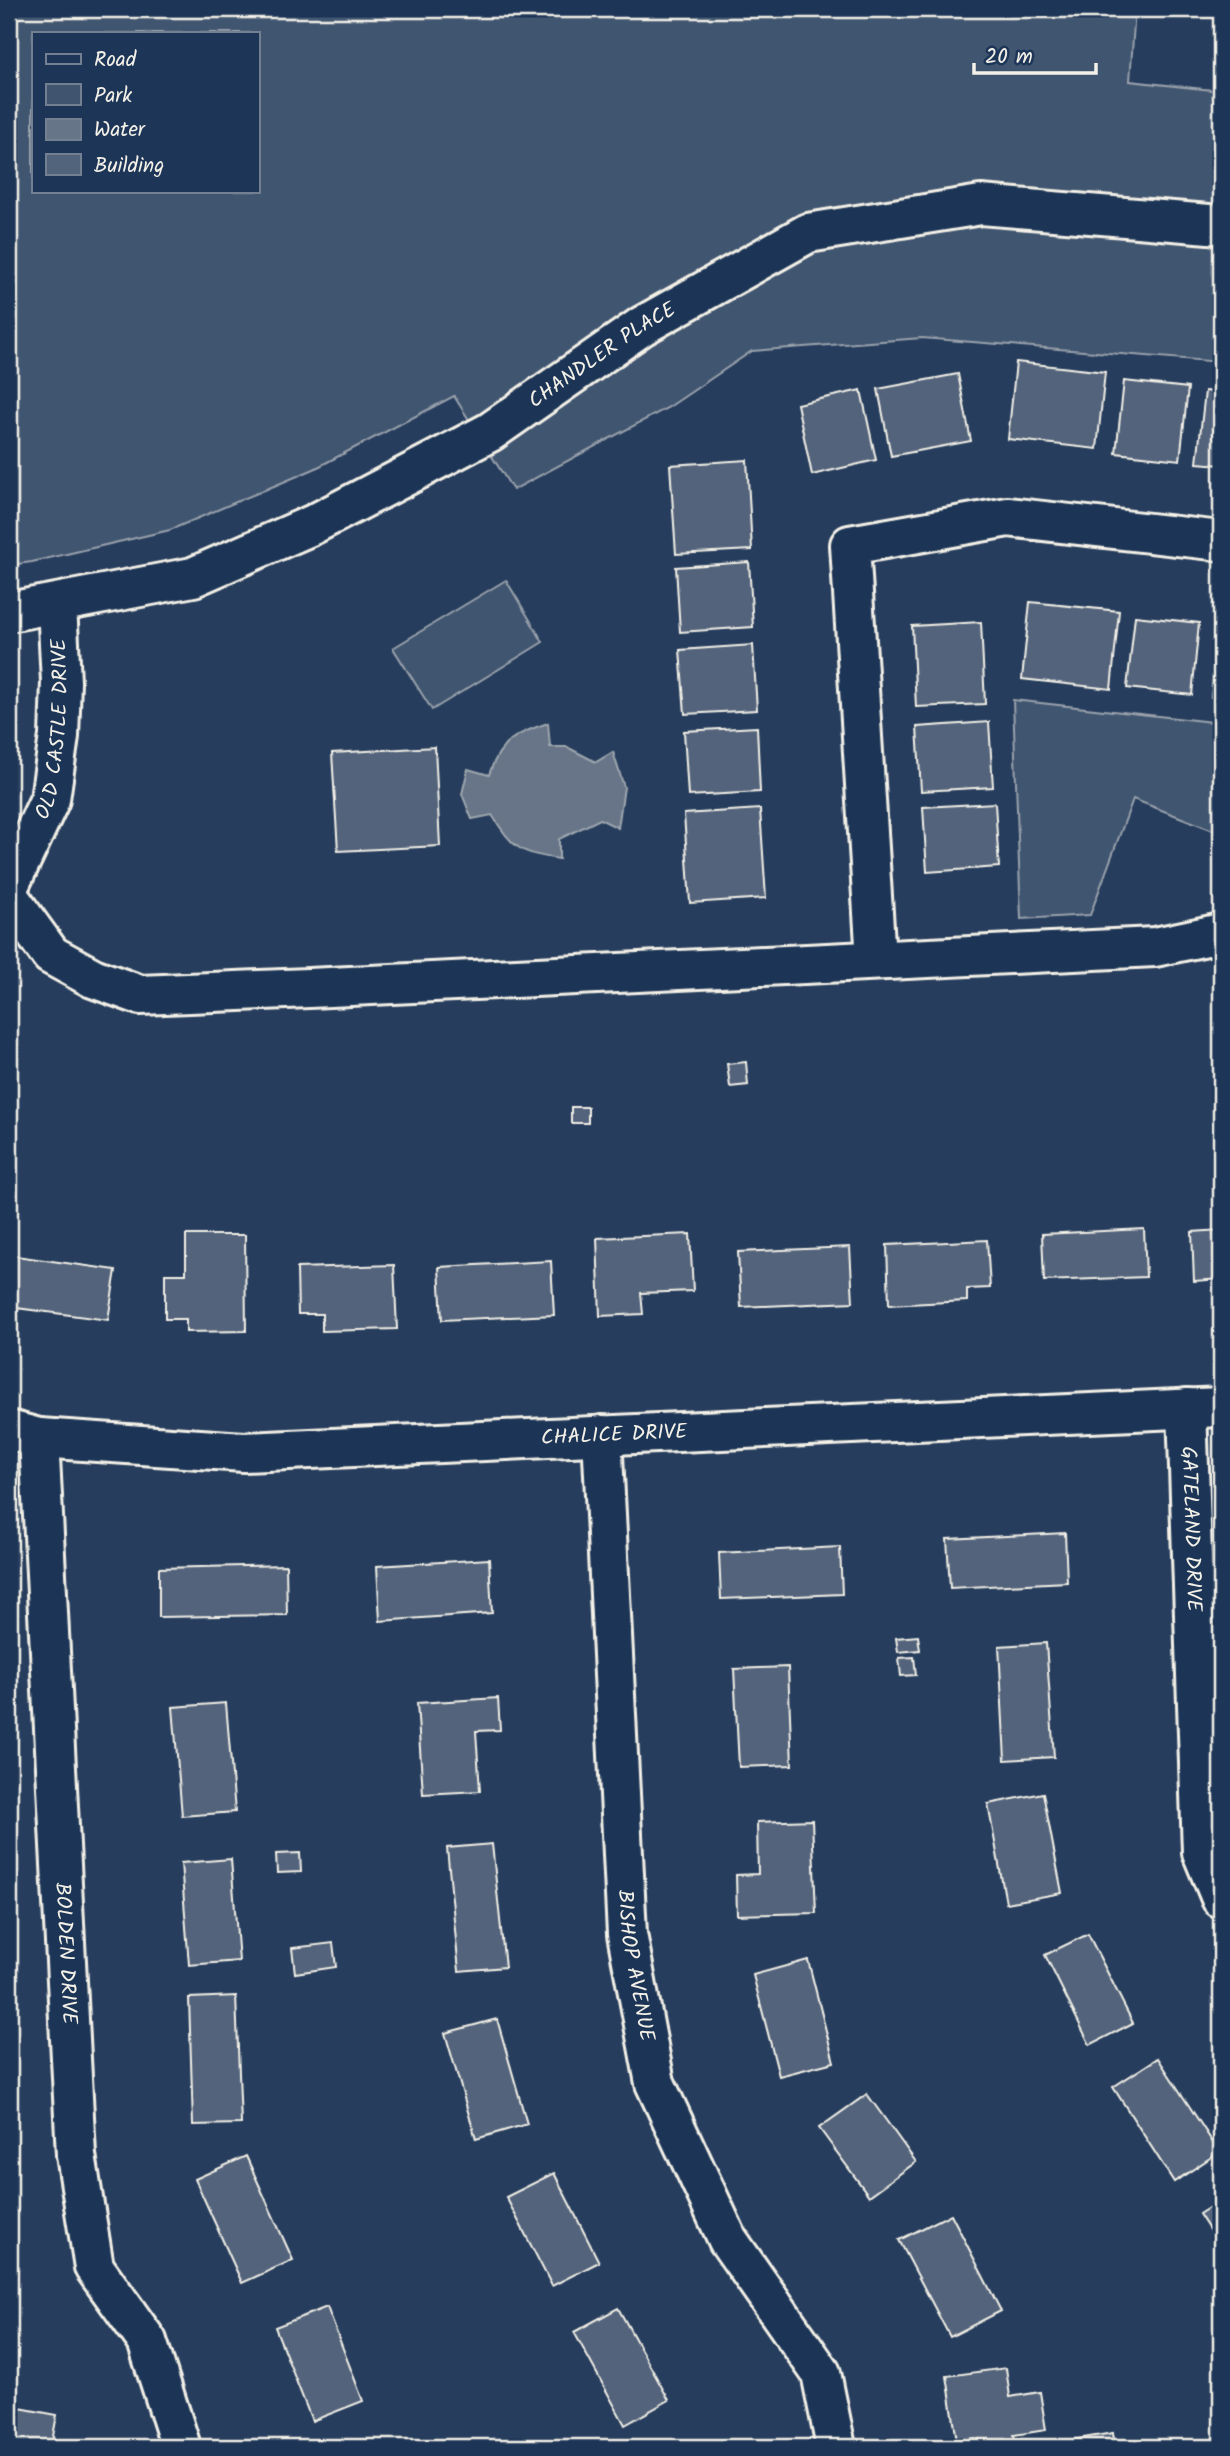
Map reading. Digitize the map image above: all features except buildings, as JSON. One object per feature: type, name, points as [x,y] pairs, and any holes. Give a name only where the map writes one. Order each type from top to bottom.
[{"type":"street","name":"CHANDLER PLACE","points":[[9,612],[193,577],[312,525],[489,432],[642,326],[808,233],[981,205],[1221,225]]},
{"type":"street","points":[[876,960],[850,545],[1008,517],[1221,541]]},
{"type":"street","name":"OLD CASTLE DRIVE","points":[[9,886],[50,799],[59,736],[61,682],[57,605]]},
{"type":"street","points":[[9,897],[51,955],[93,978],[140,995],[1155,947],[1221,933]]},
{"type":"street","name":"CHALICE DRIVE","points":[[24,1434],[244,1451],[1204,1408]]},
{"type":"street","name":"GATELAND DRIVE","points":[[1204,1408],[1202,1852],[1221,1898]]},
{"type":"street","name":"BOLDEN DRIVE","points":[[24,1434],[76,2155],[94,2267],[147,2342],[181,2447]]},
{"type":"street","name":"BISHOP AVENUE","points":[[602,1435],[628,1934],[655,2083],[728,2240],[821,2373],[836,2447]]},
{"type":"green space","points":[[9,9],[1135,9],[1130,81],[1221,91],[1221,362],[922,338],[752,351],[669,407],[513,490],[454,396],[314,469],[170,530],[9,565]]},
{"type":"green space","points":[[506,580],[543,642],[432,710],[393,648]]},
{"type":"green space","points":[[9,685],[17,706],[9,759]]},
{"type":"green space","points":[[1013,700],[1221,723],[1221,833],[1133,799],[1090,915],[1021,919]]},
{"type":"water","points":[[548,723],[550,747],[567,747],[596,762],[613,752],[624,787],[618,828],[600,819],[559,839],[559,859],[519,848],[492,815],[472,819],[462,794],[468,769],[489,775],[498,754],[510,740]]}]
